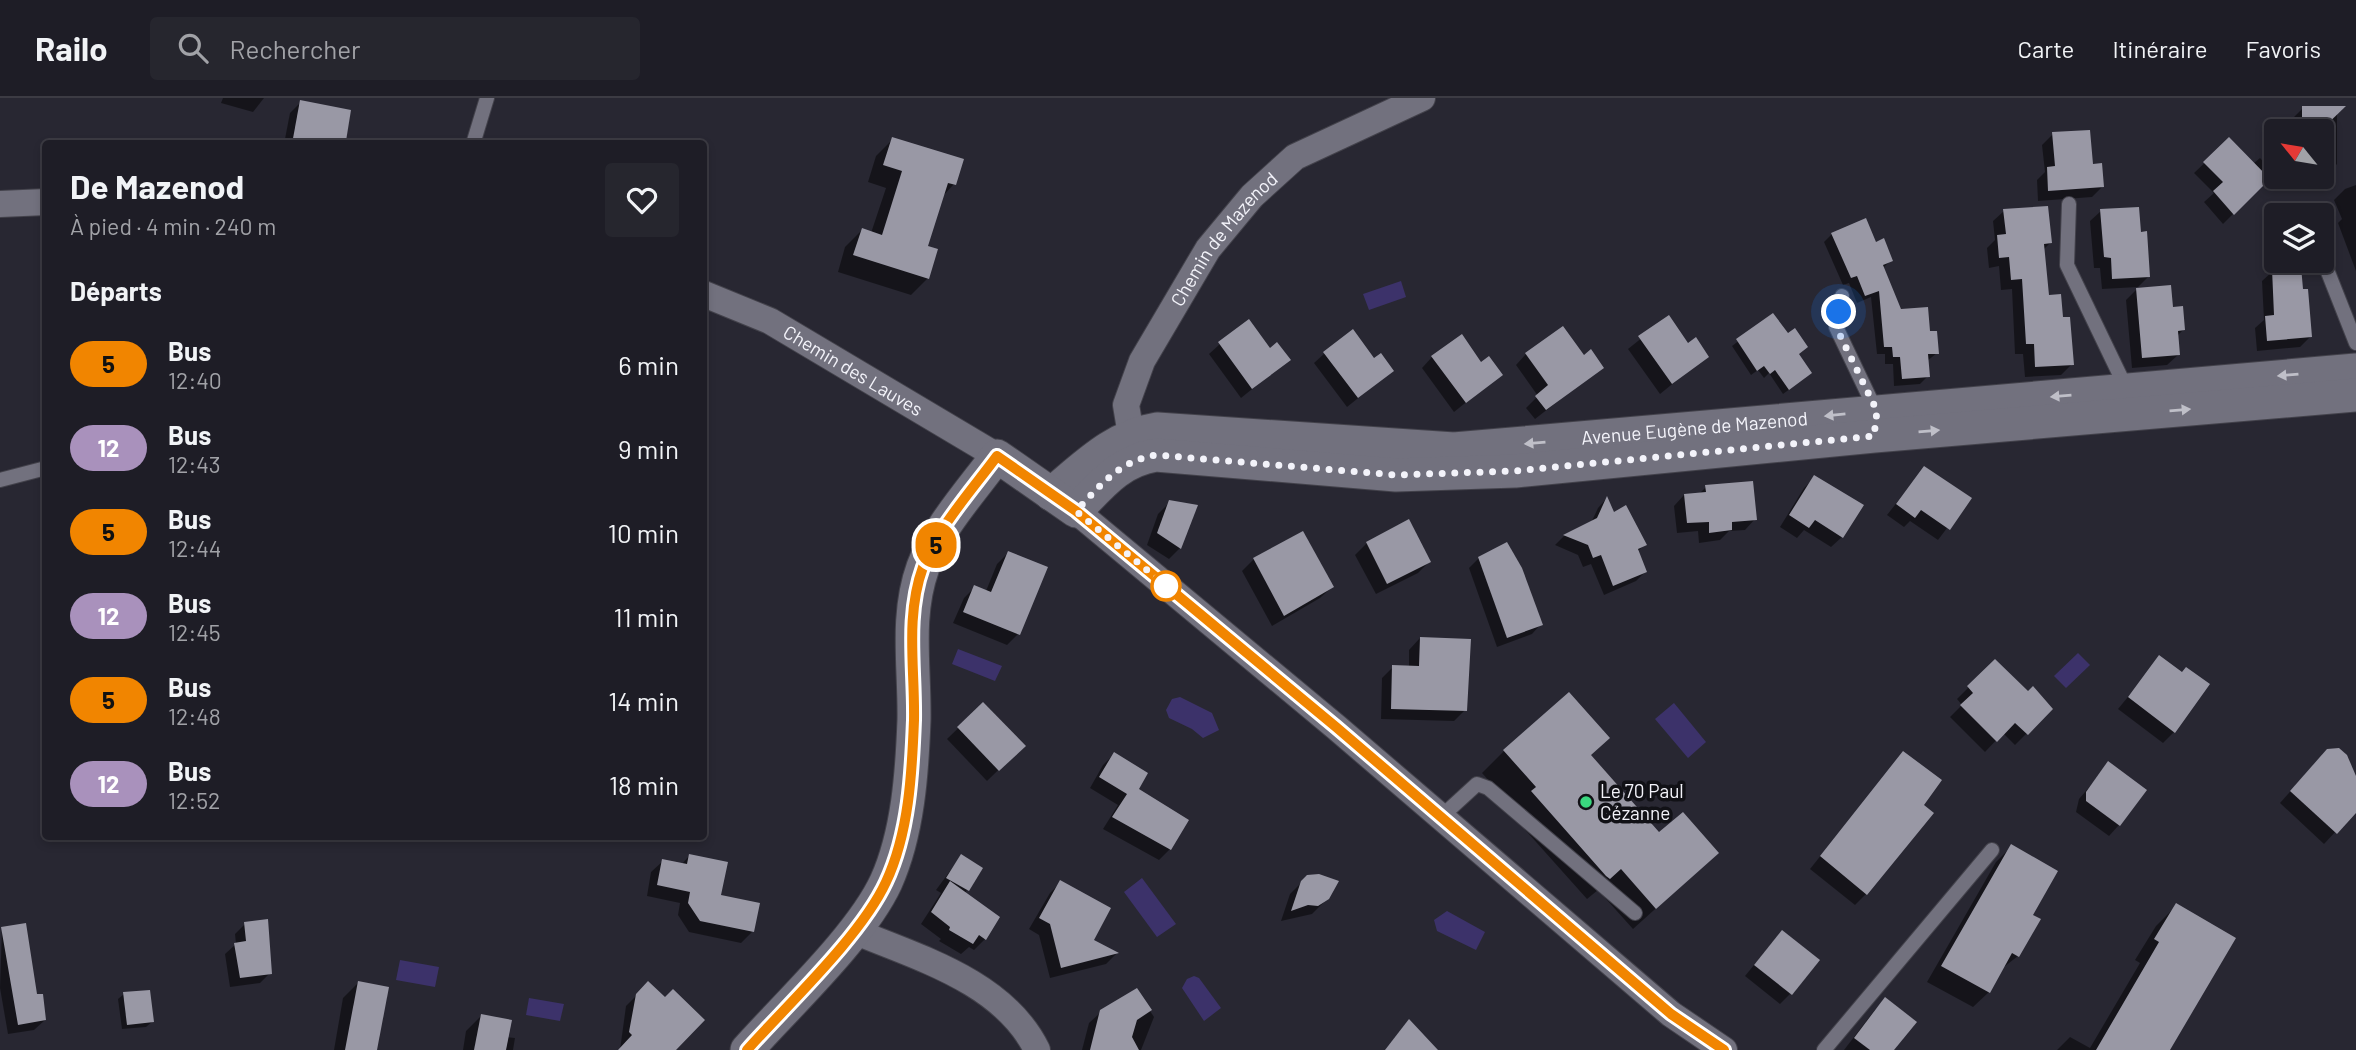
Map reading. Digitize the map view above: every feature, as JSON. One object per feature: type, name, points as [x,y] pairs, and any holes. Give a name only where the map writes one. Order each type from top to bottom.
[{"type":"street","name":"Chemin de Mazenod","points":[[1133,447],[1126,405],[1142,362],[1208,250],[1252,196],[1295,157],[1422,98]]},
{"type":"street","points":[[0,204],[42,202]]},
{"type":"street","name":"Chemin des Lauves","points":[[707,295],[770,321],[997,456]]},
{"type":"street","name":"Avenue Eugène de Mazenod","points":[[2129,403],[2356,370]]},
{"type":"street","name":"Avenue Eugène de Mazenod","points":[[1133,447],[1156,455],[1396,475],[1461,474],[1514,471],[1875,424],[2129,403],[2356,395]]},
{"type":"street","points":[[1063,502],[1114,471],[1133,447]]},
{"type":"street","points":[[747,1050],[854,930],[886,882],[906,821],[914,719],[910,632],[924,566],[947,526],[997,456],[1063,502],[1441,817],[1671,1014],[1724,1050]]},
{"type":"street","points":[[854,930],[972,982],[1027,1030],[1037,1050]]},
{"type":"lane","points":[[473,140],[486,98]]},
{"type":"lane","points":[[2069,204],[2067,265],[2129,403]]},
{"type":"lane","points":[[2328,273],[2356,343]]},
{"type":"lane","points":[[1842,296],[1836,327],[1875,424]]},
{"type":"lane","points":[[0,480],[42,469]]},
{"type":"lane","points":[[1441,817],[1477,784],[1488,788],[1635,913]]},
{"type":"lane","points":[[1824,1050],[1992,850]]},
{"type":"shaded area","points":[[1401,281],[1406,297],[1369,310],[1363,294]]},
{"type":"shaded area","points":[[958,649],[1002,666],[995,681],[952,664]]},
{"type":"shaded area","points":[[2078,653],[2090,665],[2066,688],[2054,676]]},
{"type":"shaded area","points":[[1180,697],[1212,713],[1219,730],[1203,738],[1192,729],[1169,718],[1166,710],[1172,699]]},
{"type":"shaded area","points":[[1674,703],[1706,742],[1688,758],[1655,719]]},
{"type":"shaded area","points":[[1142,878],[1176,924],[1157,937],[1124,892]]},
{"type":"shaded area","points":[[1447,911],[1485,932],[1476,950],[1437,931],[1434,920]]},
{"type":"shaded area","points":[[400,960],[439,967],[435,987],[396,980]]},
{"type":"shaded area","points":[[1194,976],[1199,978],[1221,1008],[1204,1021],[1182,988],[1187,979]]},
{"type":"shaded area","points":[[529,998],[564,1004],[560,1021],[526,1015]]},
{"type":"building","points":[[300,100],[351,110],[346,140],[293,140]]},
{"type":"building","points":[[2302,106],[2346,106],[2332,119],[2302,119]]},
{"type":"building","points":[[2090,130],[2093,164],[2102,163],[2104,187],[2048,191],[2047,167],[2055,166],[2052,132]]},
{"type":"building","points":[[892,137],[964,159],[956,185],[948,183],[928,246],[938,249],[929,279],[853,255],[862,228],[882,235],[902,171],[883,165]]},
{"type":"building","points":[[2229,137],[2264,173],[2264,185],[2234,215],[2213,191],[2223,182],[2203,162]]},
{"type":"building","points":[[2048,206],[2052,243],[2044,244],[2049,295],[2061,294],[2063,317],[2070,317],[2074,365],[2035,367],[2034,344],[2026,344],[2022,279],[2011,280],[2009,257],[1999,258],[1997,235],[2006,234],[2003,209]]},
{"type":"building","points":[[2139,207],[2141,232],[2147,231],[2150,277],[2112,279],[2111,258],[2104,257],[2100,209]]},
{"type":"building","points":[[1866,218],[1876,242],[1884,238],[1893,261],[1883,265],[1901,309],[1928,307],[1930,331],[1937,331],[1939,354],[1928,354],[1930,377],[1902,379],[1900,357],[1893,357],[1892,347],[1884,347],[1879,291],[1865,296],[1857,276],[1851,278],[1831,233]]},
{"type":"building","points":[[2272,273],[2302,273],[2303,289],[2308,289],[2312,337],[2267,341],[2265,316],[2274,315]]},
{"type":"building","points":[[2171,285],[2173,307],[2183,306],[2185,330],[2178,331],[2180,355],[2142,358],[2136,288]]},
{"type":"building","points":[[1773,313],[1788,333],[1795,328],[1808,347],[1799,354],[1812,373],[1789,390],[1775,370],[1770,374],[1764,366],[1757,371],[1736,339]]},
{"type":"building","points":[[1669,315],[1688,343],[1696,337],[1709,357],[1672,384],[1638,336]]},
{"type":"building","points":[[1249,319],[1270,348],[1277,342],[1291,360],[1252,389],[1218,342]]},
{"type":"building","points":[[1563,326],[1584,355],[1591,349],[1604,368],[1546,410],[1535,396],[1548,385],[1525,353]]},
{"type":"building","points":[[1353,329],[1374,358],[1381,353],[1394,371],[1358,398],[1323,352]]},
{"type":"building","points":[[1462,334],[1481,362],[1489,356],[1503,375],[1466,403],[1431,356]]},
{"type":"building","points":[[1924,466],[1972,498],[1950,530],[1921,510],[1915,518],[1896,504]]},
{"type":"building","points":[[1814,475],[1864,505],[1843,538],[1815,520],[1809,528],[1789,515]]},
{"type":"building","points":[[1753,481],[1757,520],[1732,522],[1732,530],[1709,533],[1709,522],[1687,523],[1684,494],[1706,492],[1705,485]]},
{"type":"building","points":[[1607,496],[1614,512],[1626,505],[1647,545],[1638,549],[1647,572],[1613,586],[1601,555],[1593,558],[1588,545],[1563,535],[1597,518]]},
{"type":"building","points":[[1169,500],[1198,505],[1181,549],[1157,533]]},
{"type":"building","points":[[1409,519],[1431,562],[1387,584],[1366,542]]},
{"type":"building","points":[[1303,531],[1334,587],[1284,616],[1253,558]]},
{"type":"building","points":[[1507,542],[1522,568],[1543,625],[1507,638],[1478,557]]},
{"type":"building","points":[[1008,551],[1048,567],[1020,635],[963,612],[974,585],[991,592]]},
{"type":"building","points":[[1420,637],[1471,639],[1467,711],[1391,709],[1392,665],[1419,666]]},
{"type":"building","points":[[2159,655],[2182,672],[2186,667],[2210,684],[2175,733],[2128,697]]},
{"type":"building","points":[[1995,659],[2028,691],[2033,686],[2053,709],[2028,735],[2015,723],[1997,742],[1960,705],[1973,693],[1967,686]]},
{"type":"building","name":"Le 70 Paul Cézanne","points":[[1569,692],[1610,738],[1591,755],[1659,832],[1683,812],[1719,853],[1656,909],[1621,869],[1610,879],[1606,876],[1531,791],[1536,787],[1503,750]]},
{"type":"building","points":[[983,702],[1026,746],[999,771],[957,727]]},
{"type":"building","points":[[2339,748],[2347,755],[2356,776],[2356,813],[2337,834],[2290,791],[2327,749]]},
{"type":"building","points":[[1903,751],[1942,780],[1924,805],[1934,813],[1867,895],[1820,856]]},
{"type":"building","points":[[1114,752],[1148,773],[1139,789],[1189,820],[1171,850],[1112,817],[1127,794],[1099,777]]},
{"type":"building","points":[[2108,761],[2147,790],[2120,826],[2086,801],[2086,792]]},
{"type":"building","points":[[2011,844],[2058,871],[2033,915],[2041,919],[2019,957],[2012,953],[1990,993],[1941,966]]},
{"type":"building","points":[[689,854],[728,862],[721,895],[760,903],[754,932],[700,921],[688,903],[690,892],[657,885],[662,859],[687,864]]},
{"type":"building","points":[[961,854],[983,868],[969,891],[946,878]]},
{"type":"building","points":[[1319,874],[1339,881],[1329,899],[1318,906],[1308,905],[1291,911],[1301,881],[1307,875]]},
{"type":"building","points":[[1060,880],[1111,908],[1094,940],[1119,953],[1061,968],[1050,924],[1039,918]]},
{"type":"building","points":[[950,881],[1000,917],[986,940],[979,935],[973,944],[949,930],[950,927],[931,912]]},
{"type":"building","points":[[2176,903],[2236,938],[2170,1050],[2096,1050],[2159,942],[2154,939]]},
{"type":"building","points":[[268,919],[272,974],[240,978],[234,943],[246,941],[244,922]]},
{"type":"building","points":[[26,923],[37,994],[43,994],[46,1020],[18,1025],[1,927]]},
{"type":"building","points":[[1782,930],[1820,960],[1792,995],[1754,965]]},
{"type":"building","points":[[358,981],[389,987],[377,1050],[345,1050]]},
{"type":"building","points":[[648,981],[665,997],[673,989],[705,1020],[676,1050],[618,1050],[632,1035],[629,1032],[636,994]]},
{"type":"building","points":[[1137,988],[1152,1010],[1137,1020],[1132,1037],[1139,1050],[1090,1050],[1100,1010]]},
{"type":"building","points":[[150,990],[154,1022],[127,1025],[123,992]]},
{"type":"building","points":[[1885,997],[1917,1022],[1894,1050],[1870,1050],[1854,1038]]},
{"type":"building","points":[[481,1014],[512,1020],[506,1050],[474,1050]]},
{"type":"building","points":[[1409,1019],[1438,1050],[1385,1050]]},
{"type":"bus line","name":"5","points":[[747,1050],[854,930],[886,882],[906,821],[914,719],[910,632],[924,566],[947,526],[997,456],[1076,511],[1336,727],[1671,1014],[1724,1050]]},
{"type":"place","name":"Le 70 Paul Cézanne","points":[[1586,802]]},
{"type":"route","points":[[1166,586],[1076,511],[1114,471],[1136,458],[1156,455],[1396,475],[1461,474],[1874,436],[1877,411],[1836,327],[1839,312]]}]
